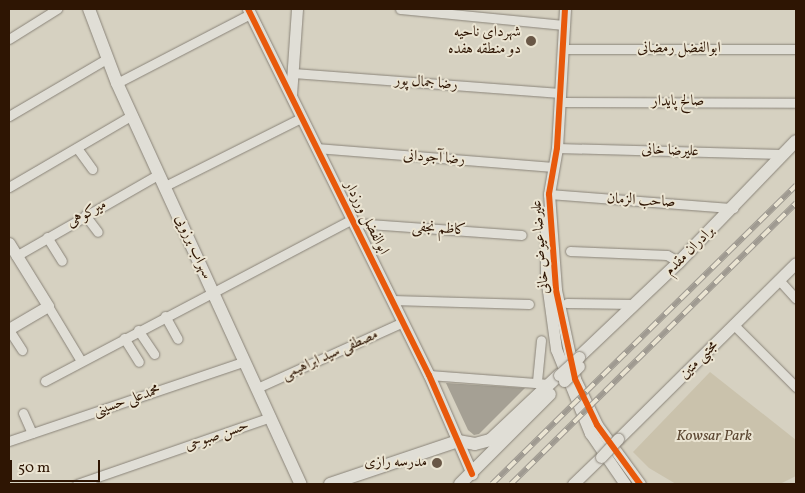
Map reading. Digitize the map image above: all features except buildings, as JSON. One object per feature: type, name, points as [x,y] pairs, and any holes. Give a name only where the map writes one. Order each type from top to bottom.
[{"type":"main road","name":"سهراب برزویی","points":[[88,9],[117,83],[301,484]]},
{"type":"main road","name":"برادران مقدم","points":[[581,360],[681,264],[789,154],[796,141]]},
{"type":"main road","points":[[330,484],[458,441],[475,444],[490,440],[553,382]]},
{"type":"main road","points":[[460,484],[472,474],[553,382]]},
{"type":"street","points":[[9,39],[57,9]]},
{"type":"street","points":[[291,97],[297,9]]},
{"type":"street","points":[[400,9],[564,25]]},
{"type":"street","name":"علیرضا عیوض خانی","points":[[565,9],[557,148],[549,194],[556,290],[575,379],[622,471]]},
{"type":"street","points":[[117,83],[249,11]]},
{"type":"street","name":"ابوالفضل ورزدار","points":[[249,11],[429,375],[472,474]]},
{"type":"street","name":"ابوالفضل رمضانی","points":[[562,49],[796,48]]},
{"type":"street","points":[[9,116],[108,58]]},
{"type":"street","name":"رضا جمال پور","points":[[292,73],[560,98]]},
{"type":"street","name":"صالح پایدار","points":[[560,98],[796,103]]},
{"type":"street","points":[[9,187],[132,115]]},
{"type":"street","points":[[164,186],[302,118]]},
{"type":"street","points":[[76,148],[92,169]]},
{"type":"street","name":"رضا آجودانی","points":[[316,148],[553,167]]},
{"type":"street","name":"علیرضا خانی","points":[[557,148],[789,154]]},
{"type":"street","name":"میرکوهی","points":[[16,256],[159,174]]},
{"type":"street","name":"صاحب الزمان","points":[[549,194],[735,209]]},
{"type":"street","points":[[85,215],[98,232]]},
{"type":"street","points":[[45,381],[212,290],[353,221]]},
{"type":"street","name":"کاظم نجفی","points":[[353,221],[522,234]]},
{"type":"street","points":[[47,237],[62,261]]},
{"type":"street","points":[[9,243],[81,361]]},
{"type":"street","points":[[570,251],[667,255],[681,264]]},
{"type":"street","name":"مجتبی متین","points":[[573,484],[796,263]]},
{"type":"street","points":[[779,280],[796,299]]},
{"type":"street","points":[[392,300],[528,304]]},
{"type":"street","points":[[567,303],[637,306]]},
{"type":"street","points":[[22,350],[9,330],[48,306]]},
{"type":"street","points":[[165,316],[178,339]]},
{"type":"street","name":"مصطفی سید ابراهیمی","points":[[257,388],[403,322]]},
{"type":"street","points":[[734,325],[796,387]]},
{"type":"street","points":[[138,330],[154,354]]},
{"type":"street","points":[[124,338],[139,362]]},
{"type":"street","points":[[540,340],[553,382]]},
{"type":"street","points":[[429,375],[553,382],[581,360]]},
{"type":"street","name":"محمدعلی حسینی","points":[[9,441],[245,361]]},
{"type":"street","points":[[23,413],[32,433]]},
{"type":"street","name":"حسن صبوحی","points":[[77,484],[271,417]]},
{"type":"street","points":[[622,471],[625,484]]},
{"type":"street","points":[[622,471],[640,484]]},
{"type":"green space","name":"Kowsar Park","points":[[710,372],[796,440],[796,476],[780,484],[676,484],[649,468],[633,452]]},
{"type":"railway","points":[[492,484],[796,185]]},
{"type":"railway","points":[[511,484],[796,203]]},
{"type":"cycle path","points":[[248,9],[429,375],[472,474]]},
{"type":"cycle path","points":[[565,9],[557,148],[549,194],[556,290],[575,379],[597,425],[640,484]]},
{"type":"place","name":"شهردای ناحیه دو منطقه هفده","points":[[531,41]]},
{"type":"place","name":"مدرسه رازی","points":[[437,463]]}]
